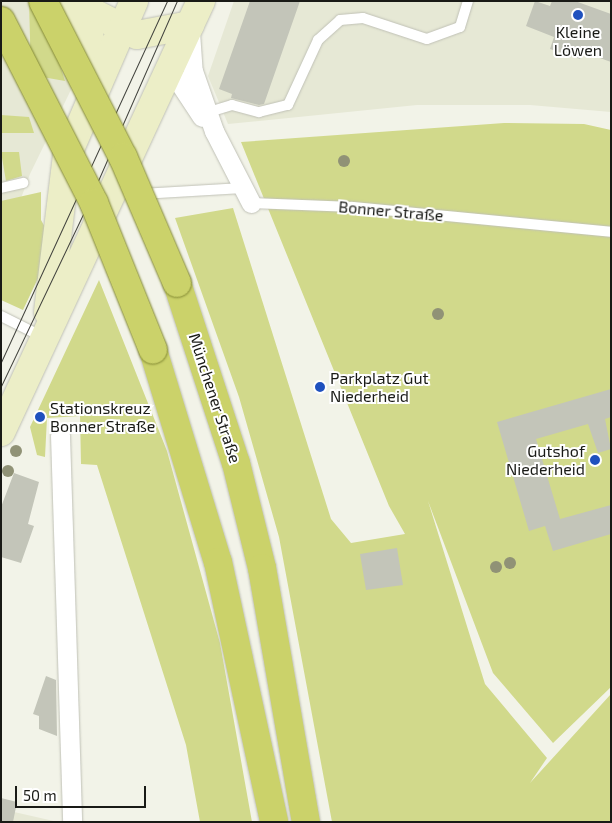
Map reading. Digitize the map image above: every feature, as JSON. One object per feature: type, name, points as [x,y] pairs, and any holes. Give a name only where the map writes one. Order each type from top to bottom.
[{"type":"highway","name":"Münchener Straße","points":[[43,1],[123,156],[177,282],[239,472],[262,568],[306,822]]},
{"type":"highway","points":[[1,21],[94,203],[153,350],[218,562],[274,822]]},
{"type":"main road","points":[[44,338],[68,156],[100,74],[134,1]]},
{"type":"main road","points":[[72,2],[121,26],[171,70]]},
{"type":"main road","points":[[72,2],[81,21],[100,74]]},
{"type":"main road","points":[[121,26],[196,13]]},
{"type":"main road","points":[[1,432],[196,13]]},
{"type":"street","points":[[196,13],[193,71],[214,131]]},
{"type":"street","points":[[171,70],[214,131],[247,195]]},
{"type":"street","points":[[60,435],[72,822]]},
{"type":"lane","points":[[208,112],[232,105],[259,112],[288,105],[318,40],[340,20],[363,18],[427,39],[460,27],[468,1]]},
{"type":"lane","points":[[1,188],[23,183]]},
{"type":"lane","name":"Bonner Straße","points":[[109,202],[247,195],[611,232]]},
{"type":"lane","points":[[1,316],[44,338]]},
{"type":"shaded area","points":[[1,1],[47,1],[102,26],[30,174],[1,252]]},
{"type":"shaded area","points":[[234,1],[611,1],[611,112],[530,105],[417,105],[228,124],[208,76]]},
{"type":"shaded area","points":[[1,809],[58,822],[1,822]]},
{"type":"green space","points":[[29,1],[40,4],[65,81],[31,75]]},
{"type":"green space","points":[[1,115],[29,117],[34,133],[1,133]]},
{"type":"green space","points":[[504,123],[584,124],[611,130],[611,687],[553,743],[493,673],[428,501],[485,684],[547,758],[530,783],[611,694],[611,822],[332,822],[279,537],[239,397],[175,218],[233,208],[331,519],[351,543],[405,534],[389,506],[241,142]]},
{"type":"green space","points":[[1,152],[19,152],[22,176],[6,181]]},
{"type":"green space","points":[[41,192],[41,220],[50,236],[48,257],[23,310],[1,300],[1,201]]},
{"type":"green space","points":[[99,280],[167,451],[220,643],[252,822],[200,822],[186,745],[97,465],[81,464],[80,416],[47,418],[45,457],[37,455],[30,427]]},
{"type":"building","points":[[250,1],[300,1],[264,104],[259,105],[231,98],[232,94],[219,89]]},
{"type":"building","points":[[535,1],[550,6],[552,1],[575,1],[611,14],[611,62],[583,52],[580,59],[550,49],[554,37],[526,26]]},
{"type":"building","points":[[611,389],[611,417],[605,419],[611,449],[598,453],[588,424],[536,439],[560,519],[611,505],[611,534],[553,551],[545,526],[529,531],[497,422]]},
{"type":"building","points":[[14,473],[39,482],[28,524],[34,526],[21,563],[1,557],[1,507]]},
{"type":"building","points":[[397,548],[403,585],[366,590],[360,554]]},
{"type":"building","points":[[46,676],[56,680],[57,736],[39,729],[39,716],[33,714]]},
{"type":"building","points":[[1,798],[17,802],[13,822],[1,822]]},
{"type":"tram line","points":[[1,362],[167,1]]},
{"type":"tram line","points":[[1,386],[86,208],[177,1]]},
{"type":"place","name":"Kleine Löwen","points":[[578,15]]},
{"type":"place","name":"Parkplatz Gut Niederheid","points":[[320,387]]},
{"type":"place","name":"Stationskreuz Bonner Straße","points":[[40,417]]},
{"type":"place","name":"Gutshof Niederheid","points":[[595,460]]}]
